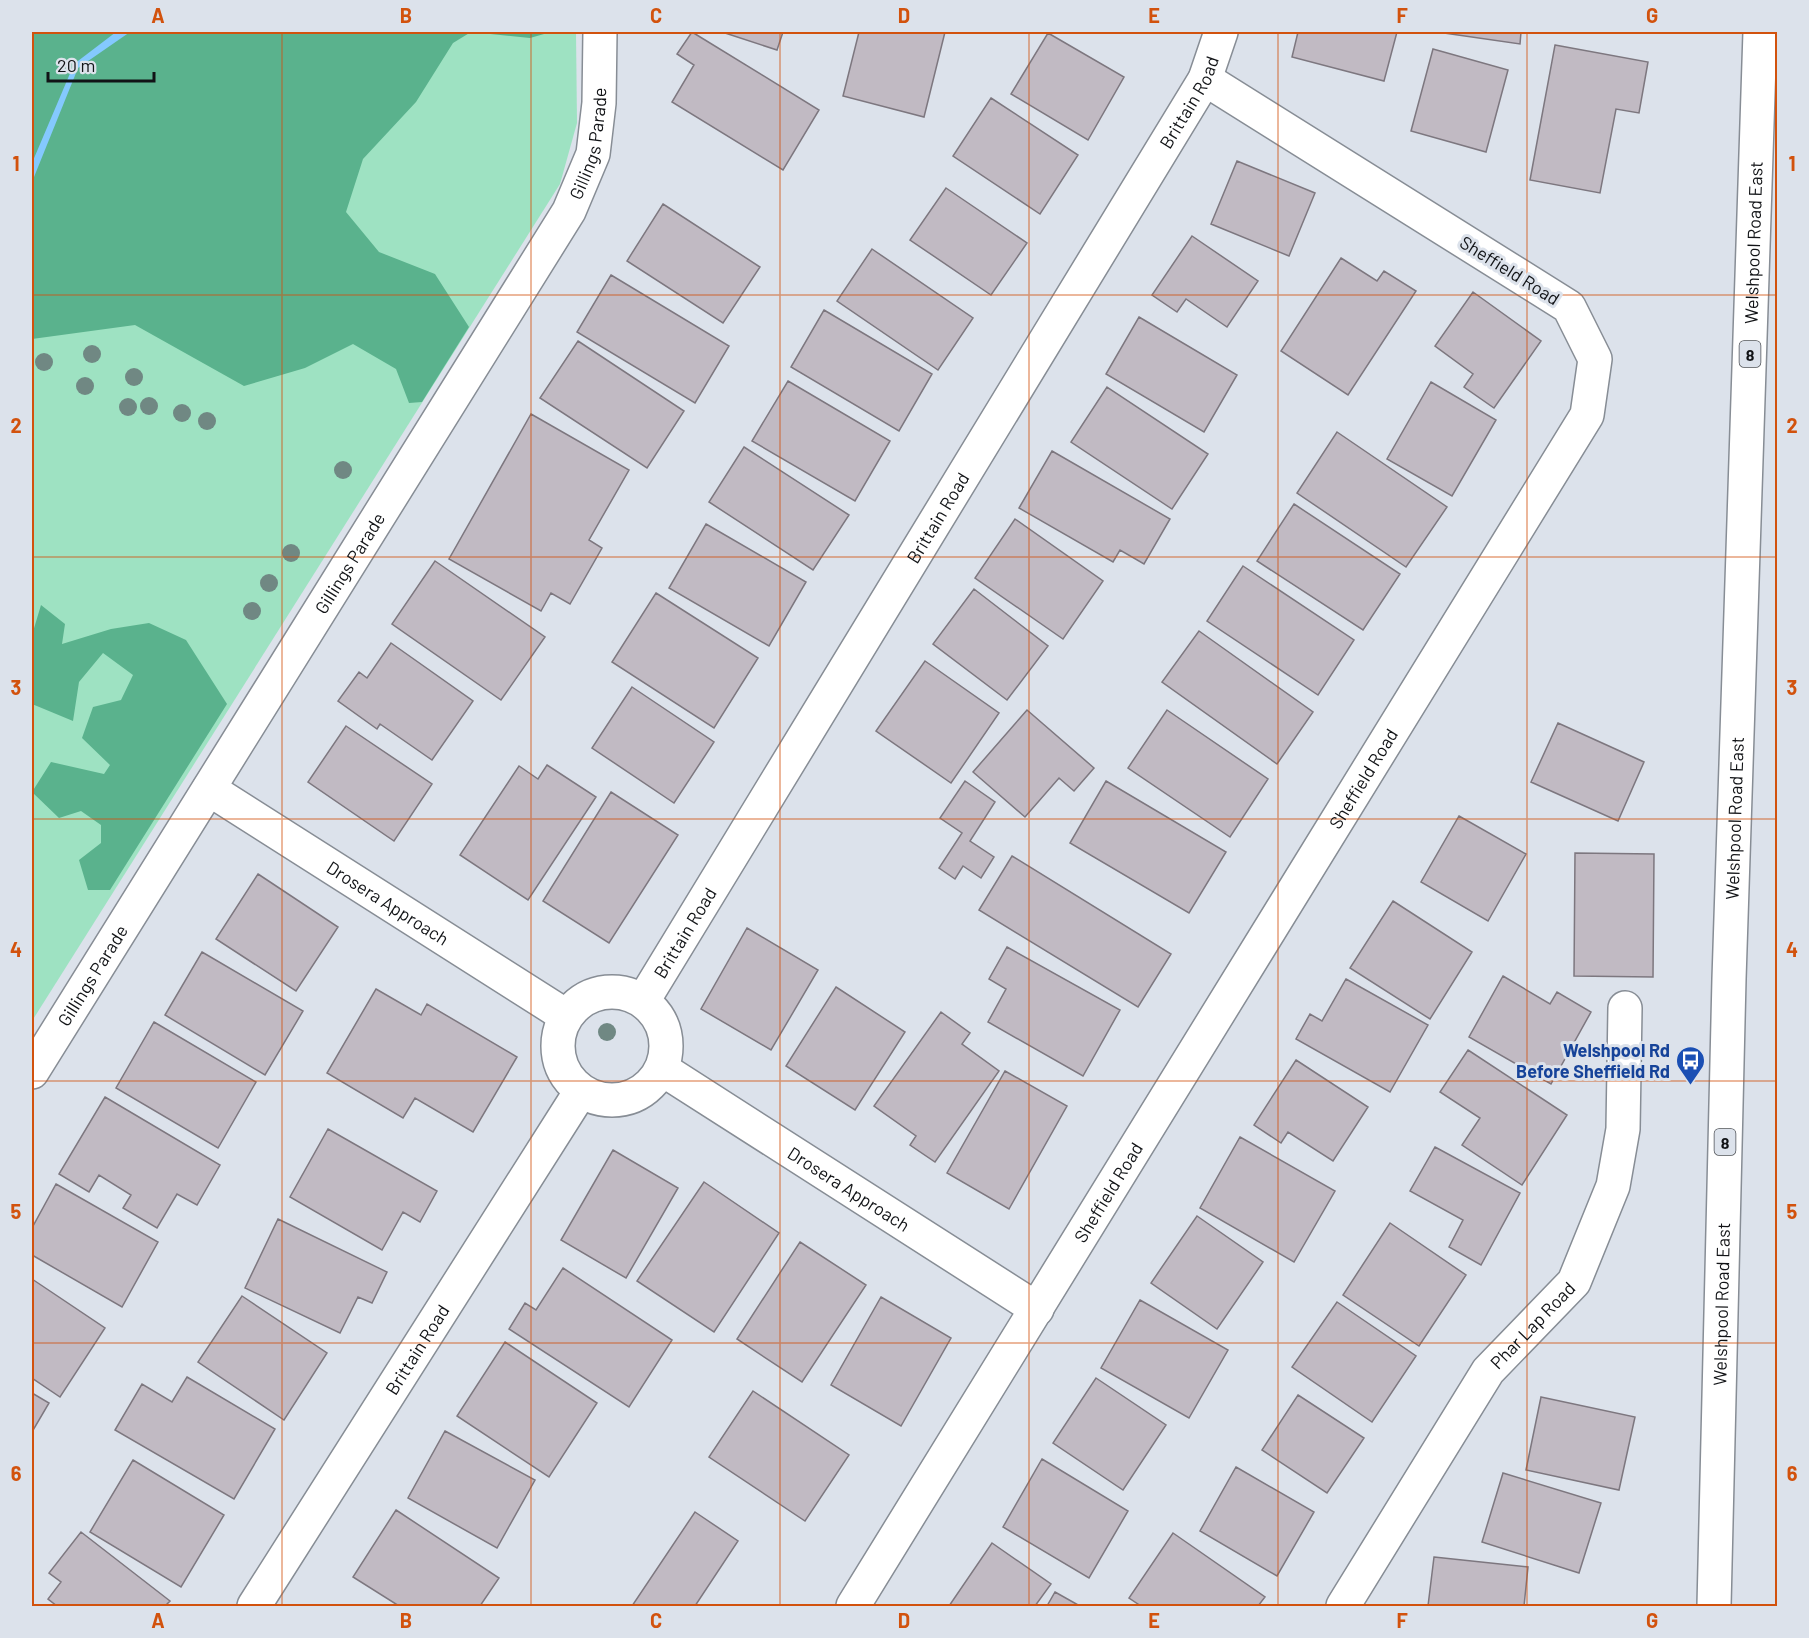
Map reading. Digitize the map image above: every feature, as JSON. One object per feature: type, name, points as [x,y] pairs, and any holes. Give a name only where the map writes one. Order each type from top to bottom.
[{"type":"main road","name":"Gillings Parade","points":[[32,1072],[569,211],[593,154],[599,103],[600,32]]},
{"type":"main road","name":"Brittain Road","points":[[643,1001],[1205,79],[1221,32]]},
{"type":"main road","name":"Welshpool Road East","points":[[1714,1606],[1729,980],[1766,52]]},
{"type":"main road","name":"Sheffield Road","points":[[853,1606],[1587,415],[1595,359],[1569,307],[1205,79]]},
{"type":"main road","name":"Drosera Approach","points":[[209,789],[566,1016]]},
{"type":"main road","points":[[607,991],[626,993],[643,1001],[663,1025],[666,1047],[662,1069],[646,1089],[626,1099],[602,1100],[581,1091],[564,1073],[558,1051],[560,1030],[566,1016],[585,998],[607,991]]},
{"type":"main road","name":"Phar Lap Road","points":[[1344,1606],[1488,1371],[1574,1282],[1613,1186],[1623,1130],[1625,1008]]},
{"type":"main road","name":"Drosera Approach","points":[[662,1069],[1037,1309]]},
{"type":"main road","name":"Brittain Road","points":[[254,1606],[581,1091]]},
{"type":"green space","points":[[32,32],[576,32],[577,123],[560,184],[32,1021]]},
{"type":"green space","points":[[32,32],[471,32],[453,43],[416,102],[363,159],[346,212],[379,252],[435,274],[469,327],[422,402],[409,403],[396,369],[353,344],[305,368],[244,386],[135,325],[32,339]]},
{"type":"green space","points":[[471,32],[551,32],[530,38]]},
{"type":"green space","points":[[41,605],[65,624],[62,644],[111,629],[149,623],[186,640],[227,704],[110,890],[88,890],[79,860],[101,843],[101,825],[81,811],[59,818],[32,792],[51,762],[104,774],[110,765],[82,738],[93,707],[121,700],[133,675],[103,653],[79,682],[73,721],[32,704],[32,635]]},
{"type":"water","points":[[116,32],[130,32],[78,68],[32,182],[32,163],[74,64]]},
{"type":"building","points":[[692,32],[819,110],[783,170],[672,102],[694,65],[677,54]]},
{"type":"building","points":[[722,32],[783,32],[777,50]]},
{"type":"building","points":[[859,32],[945,32],[924,117],[843,96]]},
{"type":"building","points":[[1298,32],[1397,32],[1384,81],[1292,57]]},
{"type":"building","points":[[1437,32],[1521,32],[1520,44]]},
{"type":"building","points":[[1048,33],[1124,77],[1088,140],[1011,94]]},
{"type":"building","points":[[1555,45],[1648,62],[1639,113],[1616,109],[1600,193],[1530,180]]},
{"type":"building","points":[[1433,49],[1508,70],[1486,152],[1411,131]]},
{"type":"building","points":[[991,98],[1078,155],[1040,214],[953,156]]},
{"type":"building","points":[[1237,161],[1315,193],[1289,256],[1211,224]]},
{"type":"building","points":[[946,188],[1027,243],[991,295],[910,240]]},
{"type":"building","points":[[663,204],[760,267],[723,323],[627,261]]},
{"type":"building","points":[[1192,236],[1258,281],[1227,327],[1186,299],[1177,312],[1152,295]]},
{"type":"building","points":[[872,249],[973,318],[938,370],[837,301]]},
{"type":"building","points":[[1341,258],[1377,281],[1384,271],[1416,291],[1348,395],[1281,351]]},
{"type":"building","points":[[611,275],[729,346],[695,403],[577,332]]},
{"type":"building","points":[[1473,292],[1541,341],[1494,408],[1464,387],[1473,374],[1435,346]]},
{"type":"building","points":[[824,310],[932,374],[899,431],[791,367]]},
{"type":"building","points":[[1139,317],[1237,375],[1204,432],[1106,374]]},
{"type":"building","points":[[578,341],[684,411],[647,468],[540,398]]},
{"type":"building","points":[[788,381],[890,441],[855,501],[752,441]]},
{"type":"building","points":[[1431,382],[1496,420],[1452,496],[1387,459]]},
{"type":"building","points":[[1107,387],[1208,454],[1172,509],[1071,442]]},
{"type":"building","points":[[531,414],[629,470],[589,540],[602,548],[570,604],[551,593],[541,611],[449,559]]},
{"type":"building","points":[[1337,432],[1447,507],[1406,567],[1297,493]]},
{"type":"building","points":[[744,447],[849,515],[813,570],[709,502]]},
{"type":"building","points":[[1052,451],[1170,519],[1144,564],[1120,550],[1113,562],[1019,508]]},
{"type":"building","points":[[1294,504],[1400,574],[1363,630],[1257,561]]},
{"type":"building","points":[[1015,519],[1103,581],[1063,639],[975,578]]},
{"type":"building","points":[[706,524],[806,582],[769,646],[669,588]]},
{"type":"building","points":[[435,561],[545,637],[501,700],[392,624]]},
{"type":"building","points":[[1243,566],[1354,640],[1318,695],[1207,621]]},
{"type":"building","points":[[974,589],[1048,646],[1007,700],[933,644]]},
{"type":"building","points":[[656,593],[758,658],[714,728],[612,662]]},
{"type":"building","points":[[1199,631],[1313,712],[1277,764],[1162,682]]},
{"type":"building","points":[[391,643],[473,701],[432,760],[380,724],[377,729],[338,701],[359,672],[367,678]]},
{"type":"building","points":[[925,661],[999,713],[951,783],[876,731]]},
{"type":"building","points":[[632,687],[714,742],[674,803],[592,748]]},
{"type":"building","points":[[1027,710],[1094,768],[1074,791],[1059,778],[1025,817],[973,772]]},
{"type":"building","points":[[1167,710],[1268,779],[1230,837],[1128,768]]},
{"type":"building","points":[[1558,723],[1644,762],[1618,821],[1531,782]]},
{"type":"building","points":[[346,726],[432,784],[394,841],[308,782]]},
{"type":"building","points":[[547,765],[596,797],[528,900],[460,855],[519,766],[538,779]]},
{"type":"building","points":[[965,781],[995,802],[970,841],[994,857],[981,878],[963,866],[955,879],[939,868],[962,833],[940,818]]},
{"type":"building","points":[[1106,781],[1226,852],[1189,913],[1070,843]]},
{"type":"building","points":[[611,792],[678,835],[609,943],[543,901]]},
{"type":"building","points":[[1459,816],[1526,854],[1488,921],[1421,882]]},
{"type":"building","points":[[1575,853],[1654,854],[1653,977],[1574,976]]},
{"type":"building","points":[[1012,856],[1171,954],[1138,1007],[979,910]]},
{"type":"building","points":[[258,874],[338,927],[296,991],[216,939]]},
{"type":"building","points":[[1393,901],[1472,952],[1430,1019],[1350,968]]},
{"type":"building","points":[[747,928],[818,970],[771,1050],[701,1009]]},
{"type":"building","points":[[1007,947],[1120,1010],[1083,1076],[988,1022],[1006,989],[989,979]]},
{"type":"building","points":[[202,952],[303,1011],[265,1075],[165,1015]]},
{"type":"building","points":[[1503,976],[1550,1004],[1557,992],[1591,1012],[1551,1084],[1469,1037]]},
{"type":"building","points":[[1346,979],[1428,1025],[1390,1092],[1296,1039],[1310,1014],[1322,1021]]},
{"type":"building","points":[[836,987],[905,1032],[855,1110],[786,1066]]},
{"type":"building","points":[[376,989],[421,1015],[427,1004],[517,1057],[473,1132],[415,1098],[403,1118],[327,1073]]},
{"type":"building","points":[[941,1012],[970,1033],[962,1044],[999,1071],[935,1162],[910,1145],[916,1136],[874,1106]]},
{"type":"building","points":[[154,1022],[256,1082],[218,1148],[116,1088]]},
{"type":"building","points":[[1468,1050],[1567,1115],[1522,1185],[1462,1145],[1480,1118],[1440,1092]]},
{"type":"building","points":[[1296,1060],[1368,1107],[1333,1161],[1288,1132],[1281,1143],[1254,1125]]},
{"type":"building","points":[[1005,1071],[1067,1106],[1009,1209],[947,1173]]},
{"type":"building","points":[[105,1097],[220,1165],[197,1205],[177,1194],[157,1228],[123,1208],[131,1195],[99,1175],[89,1192],[59,1174]]},
{"type":"building","points":[[328,1129],[437,1191],[420,1222],[403,1212],[382,1250],[290,1197]]},
{"type":"building","points":[[1240,1137],[1335,1191],[1294,1262],[1200,1208]]},
{"type":"building","points":[[1435,1147],[1520,1193],[1481,1265],[1449,1247],[1463,1220],[1410,1191]]},
{"type":"building","points":[[613,1150],[678,1188],[626,1278],[561,1240]]},
{"type":"building","points":[[704,1182],[779,1233],[714,1332],[637,1281]]},
{"type":"building","points":[[56,1184],[158,1242],[122,1307],[32,1255],[32,1228]]},
{"type":"building","points":[[1197,1216],[1263,1262],[1217,1329],[1151,1283]]},
{"type":"building","points":[[278,1219],[387,1272],[372,1303],[358,1297],[340,1333],[245,1288]]},
{"type":"building","points":[[1390,1223],[1466,1275],[1419,1346],[1343,1295]]},
{"type":"building","points":[[800,1242],[866,1285],[802,1382],[737,1339]]},
{"type":"building","points":[[563,1268],[672,1340],[629,1407],[509,1329],[525,1303],[536,1310]]},
{"type":"building","points":[[32,1279],[105,1328],[60,1397],[32,1378]]},
{"type":"building","points":[[242,1296],[327,1353],[284,1420],[198,1362]]},
{"type":"building","points":[[881,1297],[951,1338],[901,1426],[831,1385]]},
{"type":"building","points":[[1140,1300],[1228,1350],[1189,1418],[1101,1368]]},
{"type":"building","points":[[1337,1302],[1416,1356],[1372,1422],[1292,1367]]},
{"type":"building","points":[[505,1342],[597,1403],[549,1477],[457,1416]]},
{"type":"building","points":[[187,1377],[275,1429],[234,1499],[115,1430],[142,1384],[172,1402]]},
{"type":"building","points":[[1096,1378],[1166,1425],[1123,1490],[1053,1443]]},
{"type":"building","points":[[753,1391],[849,1455],[805,1521],[709,1457]]},
{"type":"building","points":[[32,1393],[49,1403],[32,1432]]},
{"type":"building","points":[[1298,1395],[1364,1438],[1327,1493],[1262,1450]]},
{"type":"building","points":[[1541,1397],[1635,1417],[1619,1490],[1526,1470]]},
{"type":"building","points":[[445,1431],[535,1480],[497,1548],[408,1498]]},
{"type":"building","points":[[1042,1459],[1128,1511],[1089,1578],[1003,1527]]},
{"type":"building","points":[[133,1460],[224,1515],[181,1587],[90,1532]]},
{"type":"building","points":[[1236,1467],[1314,1512],[1277,1576],[1200,1531]]},
{"type":"building","points":[[1503,1473],[1601,1503],[1579,1573],[1482,1542]]},
{"type":"building","points":[[396,1510],[499,1578],[480,1606],[399,1606],[353,1577]]},
{"type":"building","points":[[695,1512],[738,1541],[695,1606],[632,1606]]},
{"type":"building","points":[[81,1532],[170,1601],[165,1606],[57,1606],[48,1599],[61,1582],[49,1573]]},
{"type":"building","points":[[1173,1533],[1265,1597],[1258,1606],[1141,1606],[1129,1598]]},
{"type":"building","points":[[992,1543],[1051,1584],[1035,1606],[949,1606]]},
{"type":"building","points":[[1434,1557],[1528,1567],[1524,1606],[1428,1606]]},
{"type":"building","points":[[1055,1592],[1080,1606],[1047,1606]]},
{"type":"place","name":"Welshpool Rd Before Sheffield Rd","points":[[1691,1086]]}]
